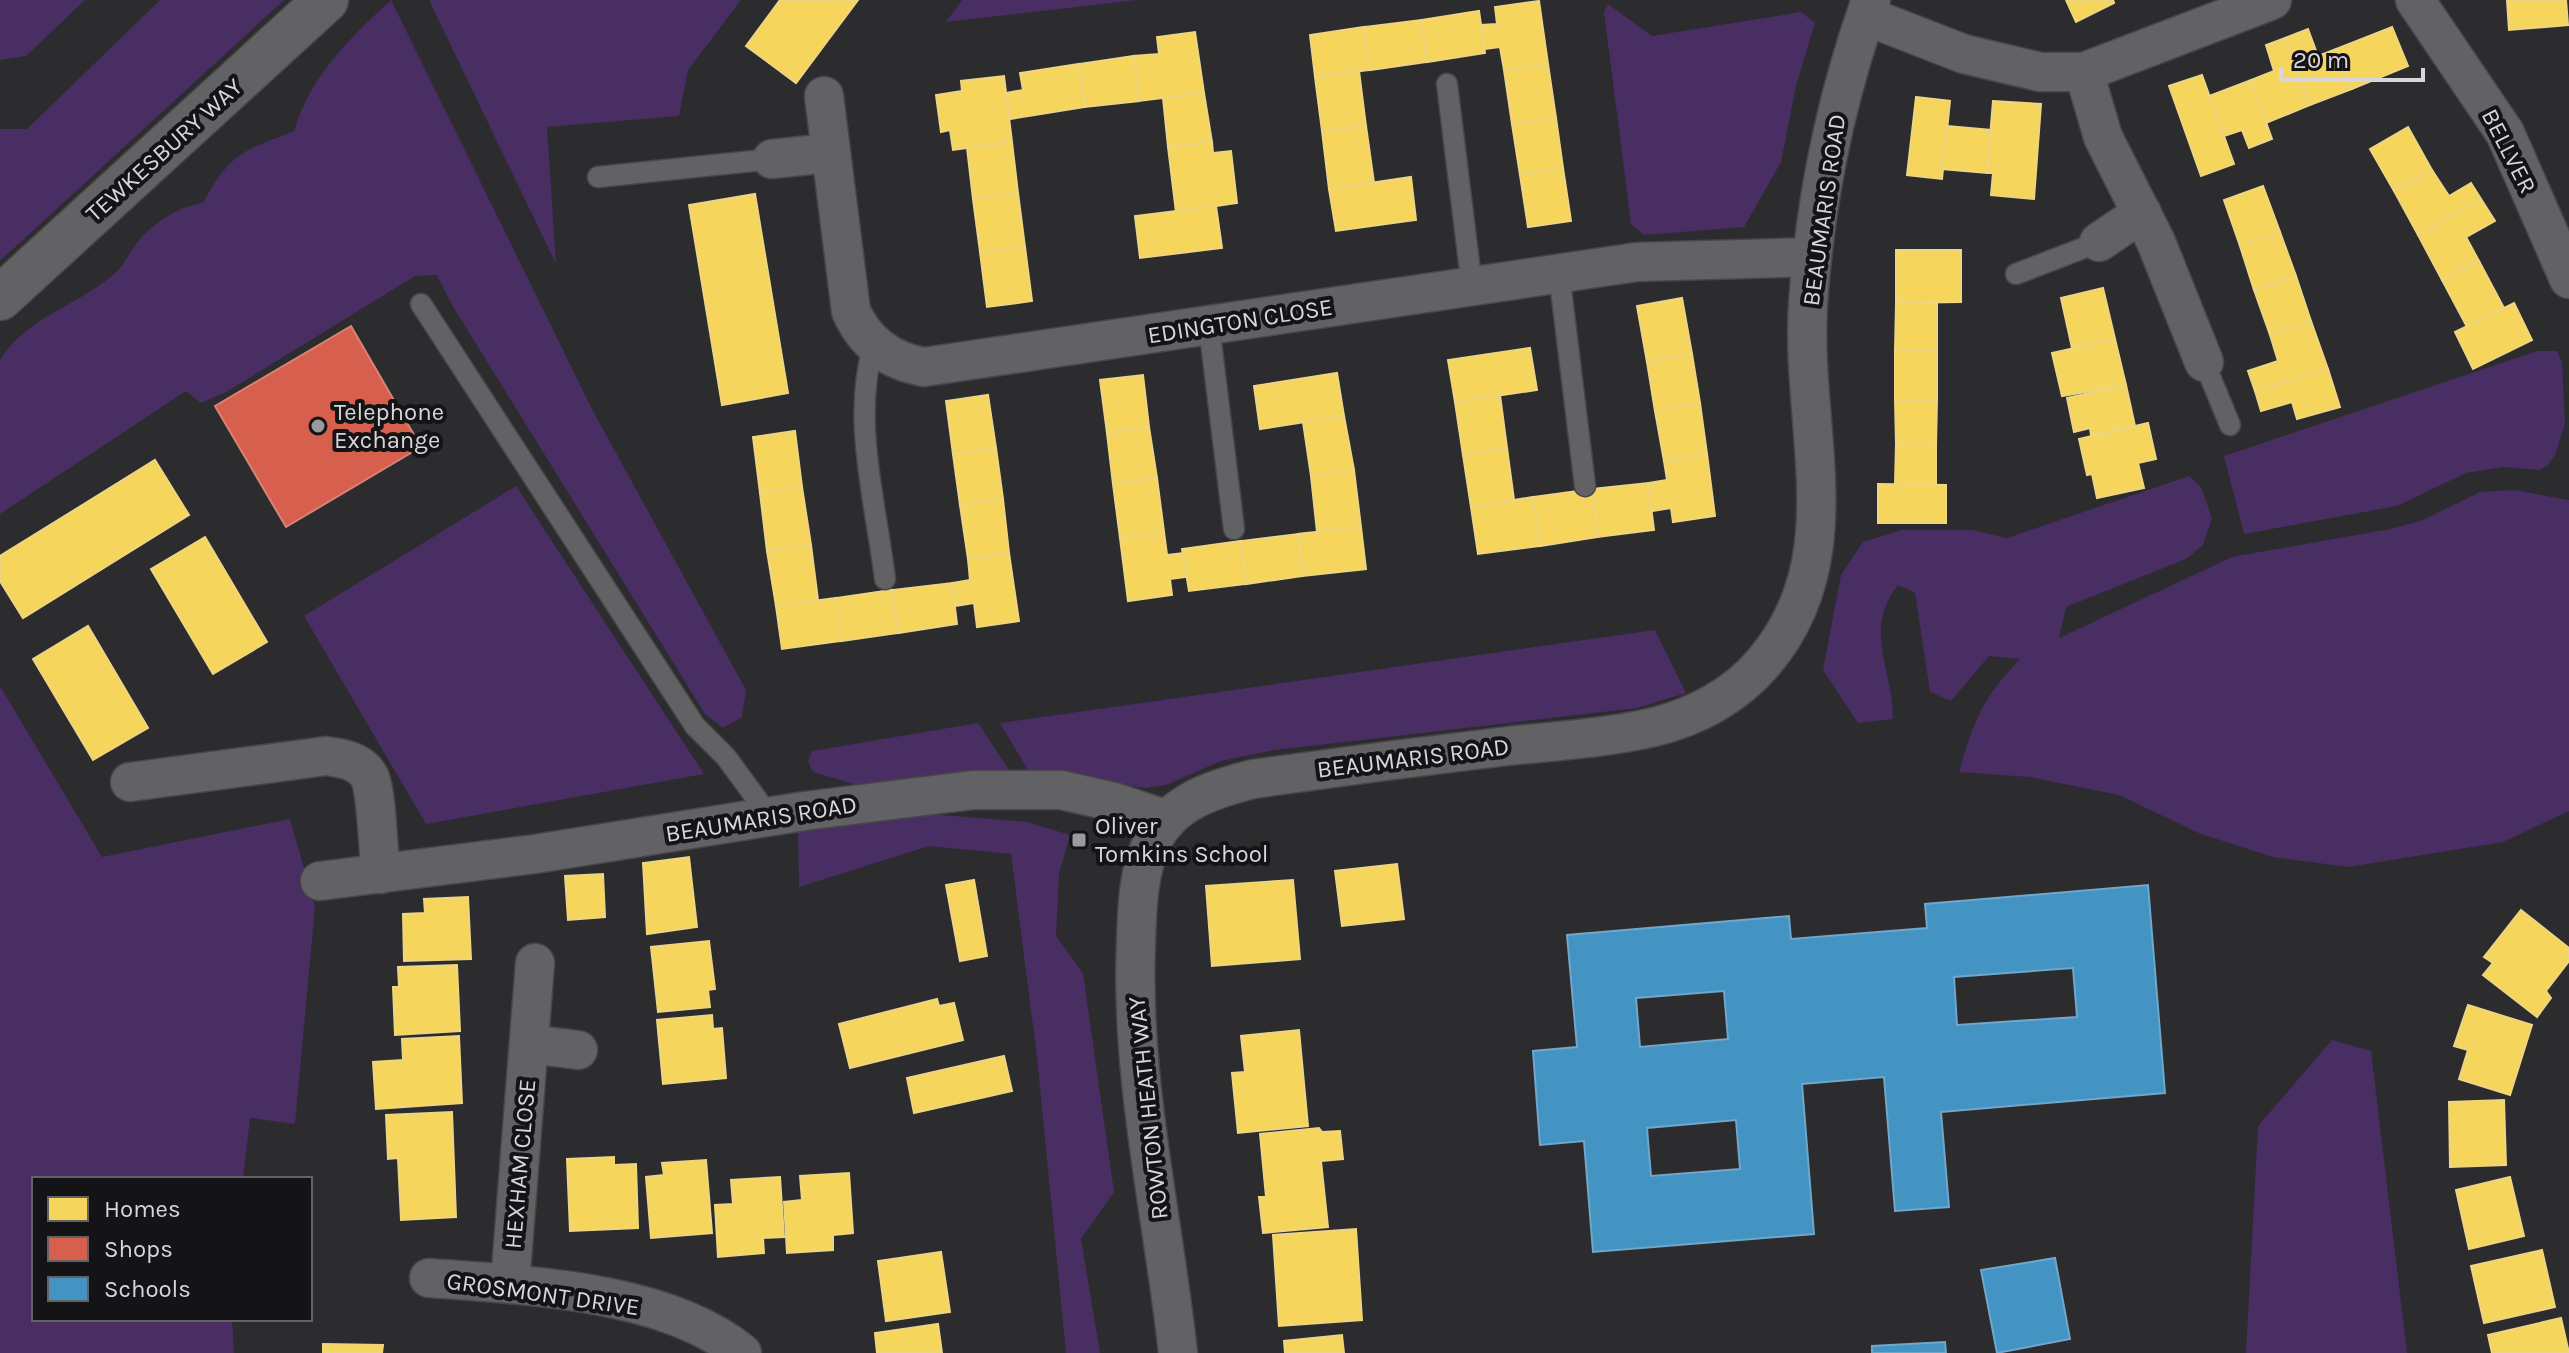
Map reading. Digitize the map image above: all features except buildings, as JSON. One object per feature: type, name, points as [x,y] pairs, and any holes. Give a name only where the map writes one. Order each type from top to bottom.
[{"type":"main road","name":"TEWKESBURY WAY","points":[[0,298],[326,0]]},
{"type":"street","points":[[1868,8],[1964,54],[2040,72],[2084,72],[2272,0]]},
{"type":"street","name":"BELLVER","points":[[2415,0],[2505,133],[2567,271]]},
{"type":"street","name":"BEAUMARIS ROAD","points":[[320,881],[535,854],[770,817],[973,790],[1061,790],[1114,802],[1167,820],[1188,802],[1220,787],[1253,779],[1655,727],[1733,693],[1781,643],[1801,607],[1812,564],[1817,515],[1808,368],[1812,257],[1838,105],[1868,8]]},
{"type":"street","points":[[2084,72],[2108,148],[2142,213],[2204,362]]},
{"type":"street","name":"EDINGTON CLOSE","points":[[824,96],[851,311],[874,345],[897,360],[924,367],[1559,273],[1678,259],[1812,257]]},
{"type":"street","points":[[772,159],[829,153]]},
{"type":"street","points":[[2099,242],[2142,213]]},
{"type":"street","points":[[130,782],[326,756],[345,759],[358,765],[370,778],[381,874]]},
{"type":"street","name":"ROWTON HEATH WAY","points":[[1167,820],[1154,839],[1140,881],[1134,973],[1144,1113],[1178,1353]]},
{"type":"street","name":"HEXHAM CLOSE","points":[[510,1284],[535,963]]},
{"type":"street","name":"HEXHAM CLOSE","points":[[529,1044],[578,1050]]},
{"type":"street","name":"GROSMONT DRIVE","points":[[429,1278],[510,1284],[615,1300],[660,1312],[720,1337],[742,1353]]},
{"type":"lane","points":[[1447,84],[1472,287]]},
{"type":"lane","points":[[598,177],[772,159]]},
{"type":"lane","points":[[2016,274],[2099,242]]},
{"type":"lane","points":[[1559,273],[1585,486]]},
{"type":"lane","points":[[421,304],[695,726],[726,757],[770,817]]},
{"type":"lane","points":[[1209,326],[1234,529]]},
{"type":"lane","points":[[874,345],[865,373],[863,406],[885,579]]},
{"type":"lane","points":[[2204,362],[2230,425]]},
{"type":"shaded area","points":[[0,0],[85,0],[26,56],[0,60]]},
{"type":"shaded area","points":[[160,0],[284,0],[0,261],[0,129],[27,129]]},
{"type":"shaded area","points":[[391,0],[593,411],[746,690],[742,717],[723,728],[705,714],[452,305],[437,275],[415,276],[228,391],[201,403],[186,391],[0,514],[0,360],[23,333],[114,274],[153,226],[177,211],[203,203],[221,173],[240,156],[294,131],[321,75]]},
{"type":"shaded area","points":[[429,0],[741,0],[688,70],[679,116],[547,127],[556,264]]},
{"type":"shaded area","points":[[962,0],[1136,0],[946,22]]},
{"type":"shaded area","points":[[1608,4],[1652,36],[1801,12],[1815,23],[1796,86],[1781,162],[1744,227],[1644,235],[1631,224],[1604,12]]},
{"type":"shaded area","points":[[2537,351],[2557,351],[2562,362],[2565,423],[2555,455],[2548,465],[2539,470],[2504,467],[2466,473],[2397,506],[2244,534],[2224,456]]},
{"type":"shaded area","points":[[2189,476],[2201,487],[2212,518],[2203,545],[2186,559],[2066,607],[2059,638],[2232,557],[2390,529],[2423,520],[2480,492],[2515,490],[2569,500],[2569,811],[2503,842],[2348,867],[2273,857],[2201,834],[2119,795],[2029,777],[1959,772],[1981,711],[2020,659],[1989,656],[1951,701],[1930,692],[1915,593],[1898,585],[1882,617],[1881,633],[1893,719],[1858,723],[1823,670],[1841,575],[1863,542],[1901,530],[1972,530],[2007,538]]},
{"type":"shaded area","points":[[516,486],[704,774],[426,824],[304,616]]},
{"type":"shaded area","points":[[1655,630],[1686,693],[1637,708],[1275,750],[1221,761],[1166,785],[1146,788],[1029,772],[1000,723]]},
{"type":"shaded area","points":[[0,686],[102,857],[290,819],[315,907],[295,1124],[250,1118],[243,1177],[32,1177],[32,1321],[232,1321],[234,1353],[0,1353]]},
{"type":"shaded area","points":[[978,723],[1011,773],[864,787],[813,772],[808,761],[812,751]]},
{"type":"shaded area","points":[[905,812],[1027,822],[1070,835],[1059,874],[1056,936],[1083,973],[1114,1192],[1081,1239],[1100,1353],[1066,1353],[1037,1057],[1011,854],[929,846],[799,887],[798,832],[845,820]]},
{"type":"shaded area","points":[[2332,1040],[2371,1051],[2407,1353],[2246,1353],[2258,1126]]},
{"type":"place","name":"Telephone Exchange","points":[[318,426]]},
{"type":"place","name":"Oliver Tomkins School","points":[[1079,840]]}]
